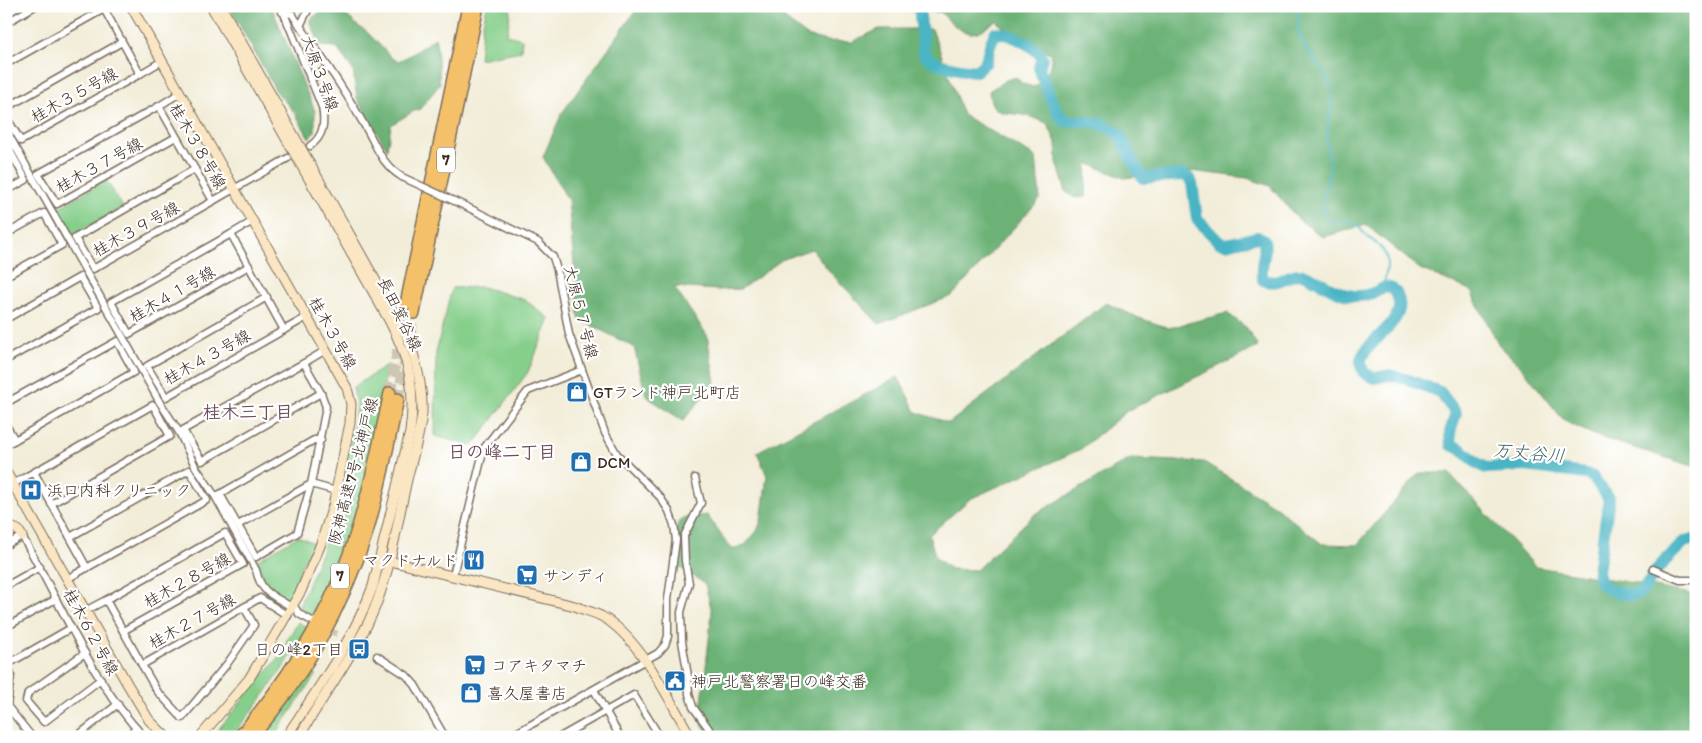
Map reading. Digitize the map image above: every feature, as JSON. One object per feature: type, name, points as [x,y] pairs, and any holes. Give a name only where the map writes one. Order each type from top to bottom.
[{"type":"highway","name":"7","points":[[406,304],[468,6]]},
{"type":"highway","name":"7","points":[[414,314],[478,6]]},
{"type":"highway","name":"阪神高速7号北神戸線","points":[[240,737],[257,717],[294,664],[327,606],[341,575],[357,530],[394,396],[377,494],[367,532],[339,604],[314,652],[292,685],[252,737]]},
{"type":"street","points":[[6,23],[35,6]]},
{"type":"street","name":"桂木３号線","points":[[131,6],[326,350],[347,388],[351,404],[350,423],[336,491],[320,546],[302,591],[250,679],[200,737]]},
{"type":"street","name":"長田箕谷線","points":[[211,6],[389,320],[408,363],[412,388],[410,432],[380,558],[365,606],[337,660],[286,737]]},
{"type":"street","name":"長田箕谷線","points":[[221,6],[408,338],[416,358],[421,384],[422,414],[390,561],[381,593],[354,650],[323,696],[299,737]]},
{"type":"street","points":[[300,26],[310,6]]},
{"type":"street","points":[[6,64],[103,8],[140,74],[162,61]]},
{"type":"street","name":"大原５７号線","points":[[282,9],[292,14],[329,68],[367,129],[382,159],[391,170],[538,242],[553,257],[569,334],[605,433],[617,454],[660,498],[670,511],[676,540],[668,599],[668,636],[665,645],[658,653],[645,661],[509,737]]},
{"type":"street","name":"大原３号線","points":[[282,9],[322,107],[324,120],[321,133],[310,146]]},
{"type":"street","name":"桂木３５号線","points":[[6,108],[122,42]]},
{"type":"street","points":[[310,79],[329,68]]},
{"type":"street","name":"桂木３５号線","points":[[6,117],[21,141],[140,74]]},
{"type":"street","name":"桂木３８号線","points":[[180,93],[158,106],[194,169],[213,201],[235,189]]},
{"type":"street","name":"桂木３７号線","points":[[158,106],[38,174],[57,204],[176,137]]},
{"type":"street","points":[[6,130],[159,401],[179,432],[195,466],[215,496],[256,570],[258,581],[267,593],[288,605]]},
{"type":"street","points":[[6,150],[9,149],[26,180],[6,191]]},
{"type":"street","points":[[235,189],[288,158]]},
{"type":"street","name":"桂木３９号線","points":[[194,169],[75,238],[93,269],[213,201]]},
{"type":"street","points":[[6,234],[44,213],[62,245],[6,276]]},
{"type":"street","points":[[253,221],[231,234],[284,330]]},
{"type":"street","name":"桂木４１号線","points":[[231,234],[111,302],[130,334],[249,266]]},
{"type":"street","points":[[6,319],[80,277],[98,308],[6,360]]},
{"type":"street","name":"桂木４３号線","points":[[267,297],[147,366],[166,397],[307,317]]},
{"type":"street","points":[[6,403],[117,341],[134,372],[6,445]]},
{"type":"street","points":[[321,393],[202,461],[183,430],[326,350]]},
{"type":"street","points":[[304,363],[321,393],[326,407],[321,440],[311,484],[296,534],[256,557],[220,494],[314,440],[321,440]]},
{"type":"street","points":[[453,575],[484,448],[528,391],[582,370]]},
{"type":"street","points":[[10,486],[153,405],[170,436],[51,504]]},
{"type":"street","points":[[6,424],[15,440]]},
{"type":"street","points":[[67,580],[207,500],[189,470],[70,537]]},
{"type":"street","points":[[6,472],[10,486],[150,720],[166,737]]},
{"type":"street","points":[[34,472],[87,568]]},
{"type":"street","points":[[695,478],[701,503],[684,536],[685,561],[689,583],[681,612],[682,641],[689,694],[693,707],[715,737]]},
{"type":"street","points":[[238,525],[311,484],[336,491]]},
{"type":"street","points":[[6,524],[18,530],[22,536],[6,545]]},
{"type":"street","name":"桂木２８号線","points":[[106,600],[225,533],[243,564],[123,631]]},
{"type":"street","name":"桂木６２号線","points":[[22,536],[85,653],[118,704],[144,737]]},
{"type":"street","points":[[380,558],[575,606],[601,617],[619,629],[634,644],[691,737]]},
{"type":"street","points":[[674,558],[685,561]]},
{"type":"street","points":[[6,586],[40,567]]},
{"type":"street","points":[[1654,569],[1680,580],[1696,580]]},
{"type":"street","name":"桂木２７号線","points":[[106,600],[142,665],[260,598],[288,616]]},
{"type":"street","points":[[6,627],[56,599]]},
{"type":"street","points":[[85,611],[106,600]]},
{"type":"street","points":[[142,665],[157,691],[182,718],[227,664],[254,625],[244,607]]},
{"type":"street","points":[[296,609],[300,614],[312,621]]},
{"type":"street","points":[[32,737],[7,709],[11,675],[7,661],[71,628]]},
{"type":"street","points":[[85,653],[28,693],[26,700],[44,722],[101,679]]},
{"type":"street","points":[[377,656],[406,675],[415,685],[444,737]]},
{"type":"street","points":[[594,690],[620,737]]},
{"type":"street","points":[[560,737],[634,695],[660,737]]},
{"type":"street","points":[[76,737],[118,704]]},
{"type":"street","points":[[127,737],[136,728]]},
{"type":"green space","points":[[229,6],[271,6],[315,111],[315,132],[309,138],[295,113],[276,91]]},
{"type":"green space","points":[[487,6],[511,6],[507,35],[522,39],[521,51],[479,59],[482,28]]},
{"type":"green space","points":[[639,6],[779,6],[786,20],[807,36],[827,41],[852,42],[879,29],[932,29],[963,115],[1036,157],[1040,199],[952,296],[879,324],[830,272],[812,249],[783,259],[741,289],[717,290],[674,287],[707,335],[715,382],[683,421],[646,396],[634,347],[579,319],[568,200],[543,157],[562,113]]},
{"type":"green space","points":[[924,6],[1696,6],[1696,467],[1599,437],[1570,424],[1561,417],[1522,368],[1499,345],[1470,290],[1420,269],[1366,225],[1323,237],[1298,219],[1270,186],[1247,178],[1191,171],[1124,178],[1087,163],[1086,197],[1075,198],[1066,192],[1057,162],[1056,142],[1047,123],[1028,116],[997,110],[990,100],[989,91],[1006,80],[1016,77],[1023,84],[1034,87],[1042,81],[1052,63],[1050,53],[1011,34],[996,21],[978,32],[962,31],[941,12],[930,12]]},
{"type":"green space","points":[[325,10],[346,15],[367,32],[393,59],[398,61],[409,56],[435,38],[440,84],[419,110],[391,125],[387,149],[357,99],[353,70],[336,47],[321,46],[311,24],[311,19]]},
{"type":"green space","points":[[106,180],[123,207],[72,235],[55,210]]},
{"type":"green space","points":[[483,287],[525,300],[550,319],[528,372],[473,446],[435,436],[436,352],[452,288]]},
{"type":"green space","points":[[1106,303],[1139,318],[1169,328],[1227,313],[1247,328],[1258,347],[1127,411],[1081,449],[970,499],[929,535],[936,558],[951,569],[976,570],[1034,515],[1130,459],[1204,462],[1275,506],[1322,544],[1357,545],[1419,473],[1449,473],[1536,567],[1696,595],[1696,737],[710,737],[700,720],[712,612],[705,584],[678,566],[673,533],[682,518],[707,515],[731,549],[745,545],[757,531],[761,521],[767,476],[757,452],[898,377],[916,412],[949,423]]},
{"type":"green space","points":[[388,365],[361,496],[344,554],[315,619],[299,611],[298,608],[323,549],[354,427],[356,404],[353,387]]},
{"type":"green space","points":[[298,536],[314,543],[302,564],[289,602],[267,588],[259,574],[261,568],[256,561]]},
{"type":"green space","points":[[298,622],[308,628],[262,697],[231,737],[212,737],[259,677],[268,671],[284,651],[287,640]]},
{"type":"green space","points":[[312,671],[316,674],[274,737],[261,737],[291,701]]},
{"type":"waterway","name":"万丈谷川","points":[[919,6],[924,54],[934,62],[976,71],[986,62],[995,33],[1014,37],[1034,49],[1042,58],[1039,68],[1051,99],[1061,118],[1065,121],[1098,123],[1120,135],[1143,178],[1183,175],[1188,177],[1192,183],[1197,219],[1219,242],[1226,244],[1257,237],[1263,239],[1265,244],[1262,269],[1263,280],[1275,282],[1300,274],[1318,281],[1335,291],[1351,296],[1367,295],[1385,287],[1394,290],[1399,304],[1398,312],[1394,320],[1363,355],[1361,364],[1364,373],[1375,378],[1389,375],[1409,380],[1440,392],[1456,413],[1450,432],[1451,445],[1461,449],[1486,468],[1526,466],[1586,474],[1593,477],[1609,499],[1598,571],[1600,581],[1606,588],[1623,594],[1634,595],[1642,591],[1660,566],[1684,542],[1696,539]]},
{"type":"waterway","points":[[1296,6],[1301,40],[1328,81],[1331,91],[1327,132],[1330,165],[1323,195],[1323,210],[1331,223],[1351,222],[1356,224],[1383,250],[1387,263],[1385,287]]},
{"type":"tunnel","points":[[390,393],[406,304]]},
{"type":"tunnel","points":[[398,399],[414,313]]},
{"type":"tunnel","points":[[324,627],[337,634]]},
{"type":"place","name":"GTランド神戸北町店","points":[[577,392]]},
{"type":"place","name":"DCM","points":[[581,462]]},
{"type":"place","name":"浜口内科クリニック","points":[[31,490]]},
{"type":"place","name":"マクドナルド","points":[[474,560]]},
{"type":"place","name":"サンディ","points":[[527,575]]},
{"type":"place","name":"日の峰2丁目","points":[[359,649]]},
{"type":"place","name":"コアキタマチ","points":[[475,665]]},
{"type":"place","name":"神戸北警察署日の峰交番","points":[[675,681]]},
{"type":"place","name":"喜久屋書店","points":[[471,693]]},
{"type":"district","name":"桂木三丁目","points":[[248,412]]},
{"type":"district","name":"日の峰二丁目","points":[[502,452]]}]
